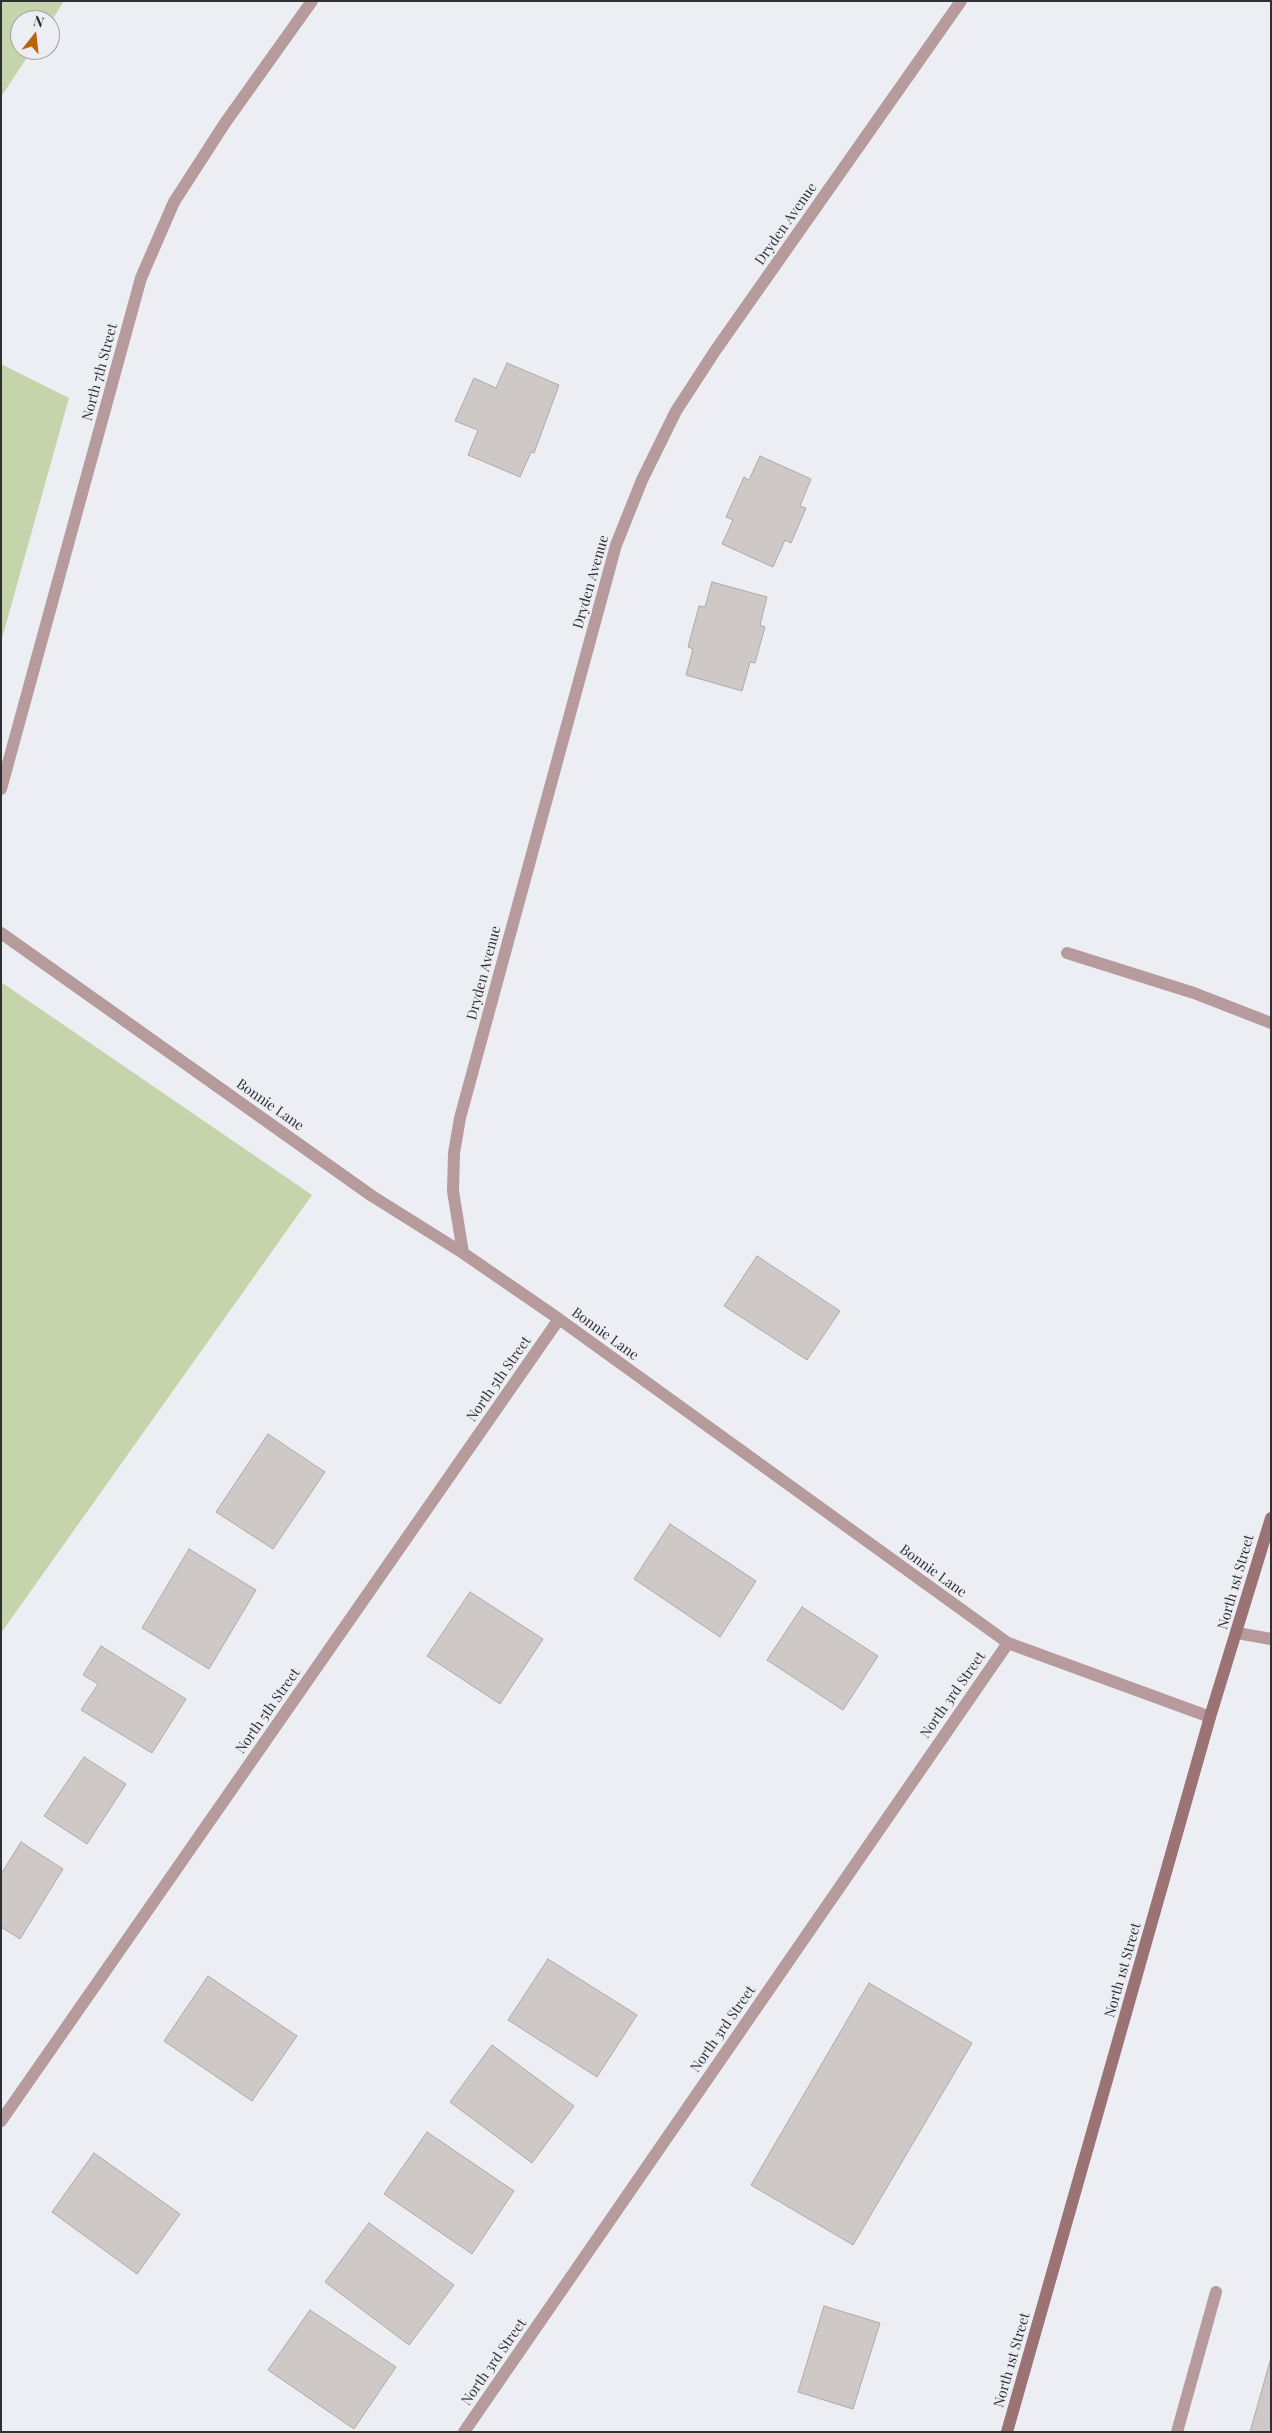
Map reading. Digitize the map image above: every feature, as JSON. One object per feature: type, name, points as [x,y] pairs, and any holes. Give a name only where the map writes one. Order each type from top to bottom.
[{"type":"main road","name":"North 1st Street","points":[[1007,2432],[1210,1718],[1271,1518]]},
{"type":"street","name":"North 7th Street","points":[[1,789],[141,278],[174,202],[225,123],[312,1]]},
{"type":"street","name":"Dryden Avenue","points":[[463,1254],[453,1191],[454,1152],[460,1118],[616,545],[642,480],[676,411],[715,351],[961,1]]},
{"type":"street","name":"Bonnie Lane","points":[[1,933],[372,1196],[463,1254],[559,1319],[1008,1643],[1210,1718]]},
{"type":"street","points":[[1067,953],[1194,993],[1271,1023]]},
{"type":"street","name":"North 5th Street","points":[[1,2121],[559,1319]]},
{"type":"street","points":[[1237,1634],[1271,1639]]},
{"type":"street","name":"North 3rd Street","points":[[464,2432],[1008,1643]]},
{"type":"street","points":[[1177,2432],[1216,2292]]},
{"type":"green space","points":[[1,1],[64,1],[58,10],[10,10],[10,60],[25,60],[1,97]]},
{"type":"green space","points":[[1,364],[69,398],[1,642]]},
{"type":"green space","points":[[1,982],[312,1195],[1,1633]]},
{"type":"building","points":[[507,363],[559,385],[534,453],[531,452],[520,477],[468,455],[478,430],[455,421],[474,378],[496,388]]},
{"type":"building","points":[[760,456],[811,479],[800,506],[806,508],[791,543],[785,540],[773,567],[722,544],[733,520],[726,517],[744,477],[749,480]]},
{"type":"building","points":[[712,582],[767,597],[760,625],[765,627],[755,663],[750,662],[742,691],[686,675],[693,649],[688,647],[699,606],[705,607]]},
{"type":"building","points":[[757,1256],[840,1311],[807,1360],[724,1306]]},
{"type":"building","points":[[268,1434],[325,1472],[273,1549],[216,1512]]},
{"type":"building","points":[[670,1524],[756,1581],[720,1637],[634,1579]]},
{"type":"building","points":[[189,1549],[256,1590],[209,1669],[142,1628]]},
{"type":"building","points":[[470,1592],[543,1639],[500,1704],[427,1656]]},
{"type":"building","points":[[802,1607],[878,1656],[843,1710],[767,1660]]},
{"type":"building","points":[[101,1646],[186,1699],[152,1753],[81,1710],[98,1684],[83,1675]]},
{"type":"building","points":[[84,1757],[126,1784],[87,1844],[44,1816]]},
{"type":"building","points":[[21,1842],[63,1869],[20,1939],[1,1927],[1,1874]]},
{"type":"building","points":[[548,1959],[637,2015],[597,2077],[508,2020]]},
{"type":"building","points":[[208,1976],[297,2036],[252,2101],[164,2041]]},
{"type":"building","points":[[869,1983],[972,2043],[853,2245],[751,2185]]},
{"type":"building","points":[[492,2045],[574,2106],[532,2163],[450,2102]]},
{"type":"building","points":[[427,2132],[514,2191],[472,2254],[384,2194]]},
{"type":"building","points":[[94,2153],[180,2214],[137,2274],[52,2212]]},
{"type":"building","points":[[369,2223],[454,2285],[409,2345],[325,2282]]},
{"type":"building","points":[[824,2306],[880,2323],[853,2409],[798,2392]]},
{"type":"building","points":[[310,2310],[396,2367],[354,2429],[268,2370]]},
{"type":"building","points":[[1271,2358],[1271,2432],[1250,2432]]}]
